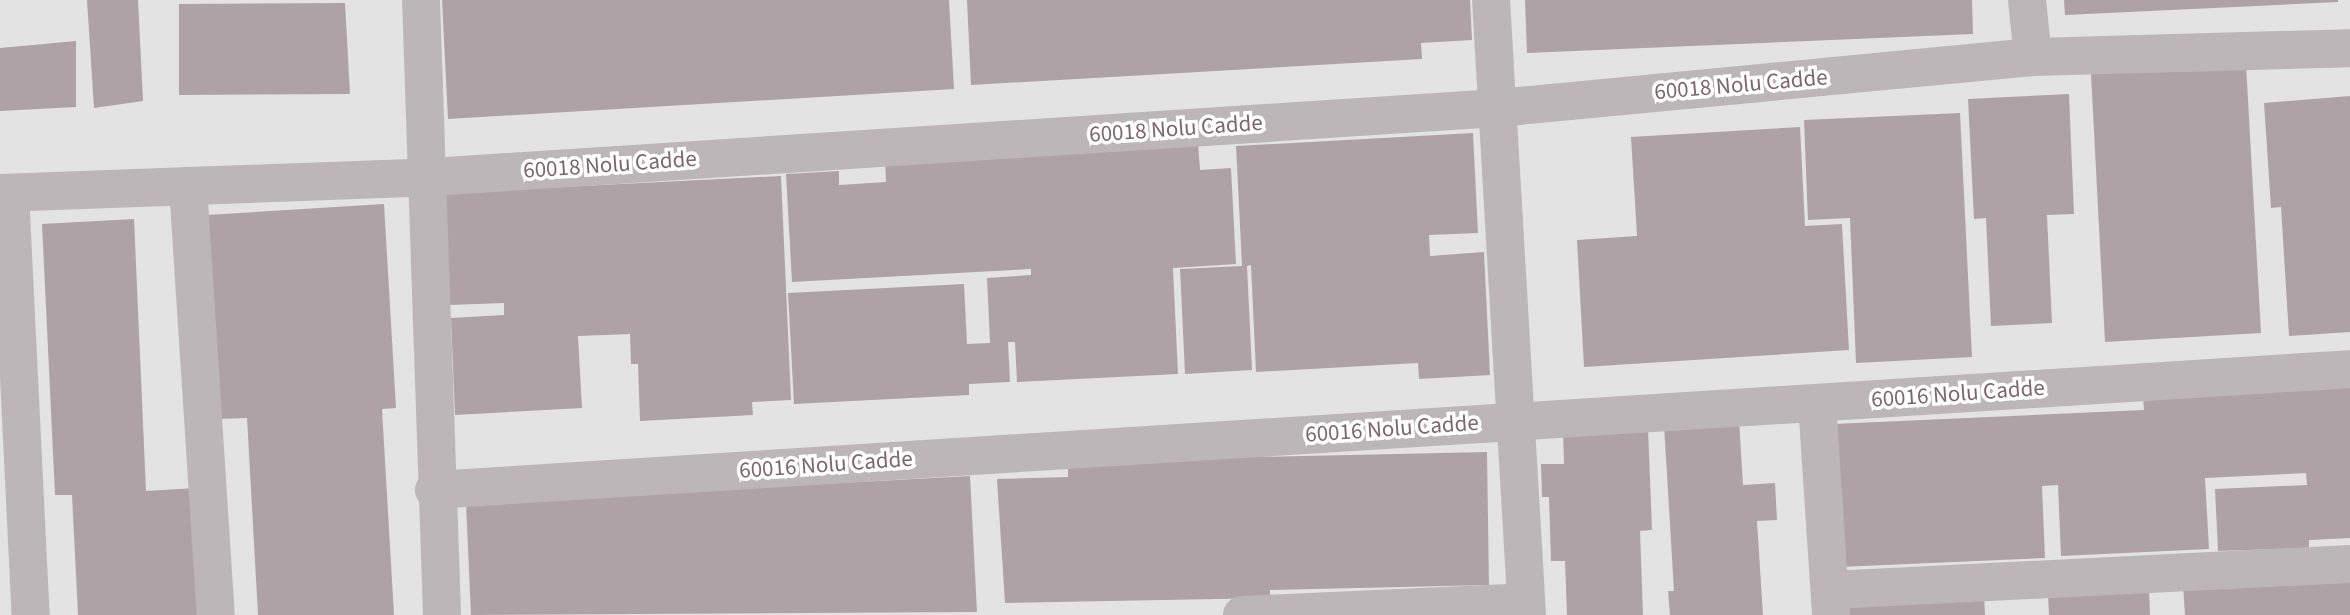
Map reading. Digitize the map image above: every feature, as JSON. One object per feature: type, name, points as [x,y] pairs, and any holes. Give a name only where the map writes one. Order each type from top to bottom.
[{"type":"street","points":[[421,0],[431,177],[434,490],[442,615]]},
{"type":"street","points":[[1242,615],[1527,609],[1491,0]]},
{"type":"street","points":[[2027,0],[2034,57]]},
{"type":"street","name":"60018 Nolu Cadde","points":[[5,193],[431,177],[1498,108],[2034,57],[2350,48]]},
{"type":"street","points":[[188,186],[216,615]]},
{"type":"street","points":[[5,193],[31,615]]},
{"type":"street","name":"60016 Nolu Cadde","points":[[434,490],[2350,369]]},
{"type":"street","points":[[1817,403],[1831,603],[2350,564]]},
{"type":"shaded area","points":[[0,0],[2350,0],[2350,615],[0,615]]},
{"type":"building","points":[[87,0],[138,0],[143,101],[94,108]]},
{"type":"building","points":[[442,0],[949,0],[954,89],[448,119]]},
{"type":"building","points":[[967,0],[1470,0],[1472,40],[1421,43],[1422,59],[971,85]]},
{"type":"building","points":[[1525,0],[1972,0],[1973,34],[1527,53]]},
{"type":"building","points":[[2064,0],[2338,0],[2338,2],[2065,15]]},
{"type":"building","points":[[345,3],[350,94],[179,95],[179,4]]},
{"type":"building","points":[[76,41],[76,107],[0,111],[0,48]]},
{"type":"building","points":[[2246,64],[2261,333],[2105,342],[2091,74]]},
{"type":"building","points":[[2069,94],[2074,214],[2047,215],[2052,323],[1991,326],[1986,218],[1974,219],[1968,99]]},
{"type":"building","points":[[2350,96],[2350,332],[2289,336],[2281,207],[2271,208],[2264,103]]},
{"type":"building","points":[[1960,113],[1972,357],[1856,363],[1850,218],[1808,220],[1804,120]]},
{"type":"building","points":[[1800,127],[1805,226],[1842,224],[1849,350],[1584,367],[1577,240],[1637,236],[1631,137]]},
{"type":"building","points":[[1473,133],[1478,233],[1429,235],[1430,256],[1484,252],[1490,375],[1419,379],[1418,363],[1256,372],[1251,265],[1247,266],[1252,370],[1185,374],[1180,269],[1242,266],[1236,146]]},
{"type":"building","points":[[1198,143],[1200,170],[1231,168],[1236,264],[1173,268],[1178,374],[1017,382],[1015,342],[1008,342],[1010,382],[969,384],[969,395],[794,404],[788,293],[964,284],[967,344],[990,343],[987,278],[1031,275],[1031,269],[792,282],[786,174],[839,171],[839,185],[886,182],[885,160]]},
{"type":"building","points":[[781,176],[791,400],[752,402],[753,415],[640,421],[638,364],[631,364],[630,334],[578,336],[582,408],[455,415],[451,318],[504,315],[504,303],[450,305],[444,193]]},
{"type":"building","points":[[384,204],[396,408],[382,409],[394,615],[258,615],[247,418],[219,419],[207,215]]},
{"type":"building","points":[[134,219],[146,491],[196,488],[202,615],[78,615],[72,495],[55,495],[42,224]]},
{"type":"building","points":[[2350,387],[2350,538],[2309,540],[2309,548],[2218,551],[2215,489],[2307,485],[2306,473],[2205,478],[2209,549],[2061,556],[2058,485],[2042,486],[2045,558],[1840,567],[1834,424],[2144,410],[2143,396]]},
{"type":"building","points":[[1739,420],[1743,485],[1775,483],[1777,520],[1757,521],[1763,615],[1670,615],[1668,591],[1674,591],[1664,425]]},
{"type":"building","points":[[1648,428],[1652,530],[1640,531],[1643,615],[1567,615],[1565,561],[1551,561],[1549,497],[1542,497],[1541,464],[1564,464],[1563,431]]},
{"type":"building","points":[[1487,452],[1489,585],[1270,590],[1270,598],[1005,603],[997,479],[1068,477],[1068,461]]},
{"type":"building","points":[[970,476],[977,612],[471,615],[466,503]]},
{"type":"building","points":[[2350,576],[2350,615],[2185,615],[2183,585]]},
{"type":"building","points":[[2149,588],[2150,615],[2049,615],[2048,594]]},
{"type":"building","points":[[1984,595],[1985,615],[1844,615],[1844,603]]}]
